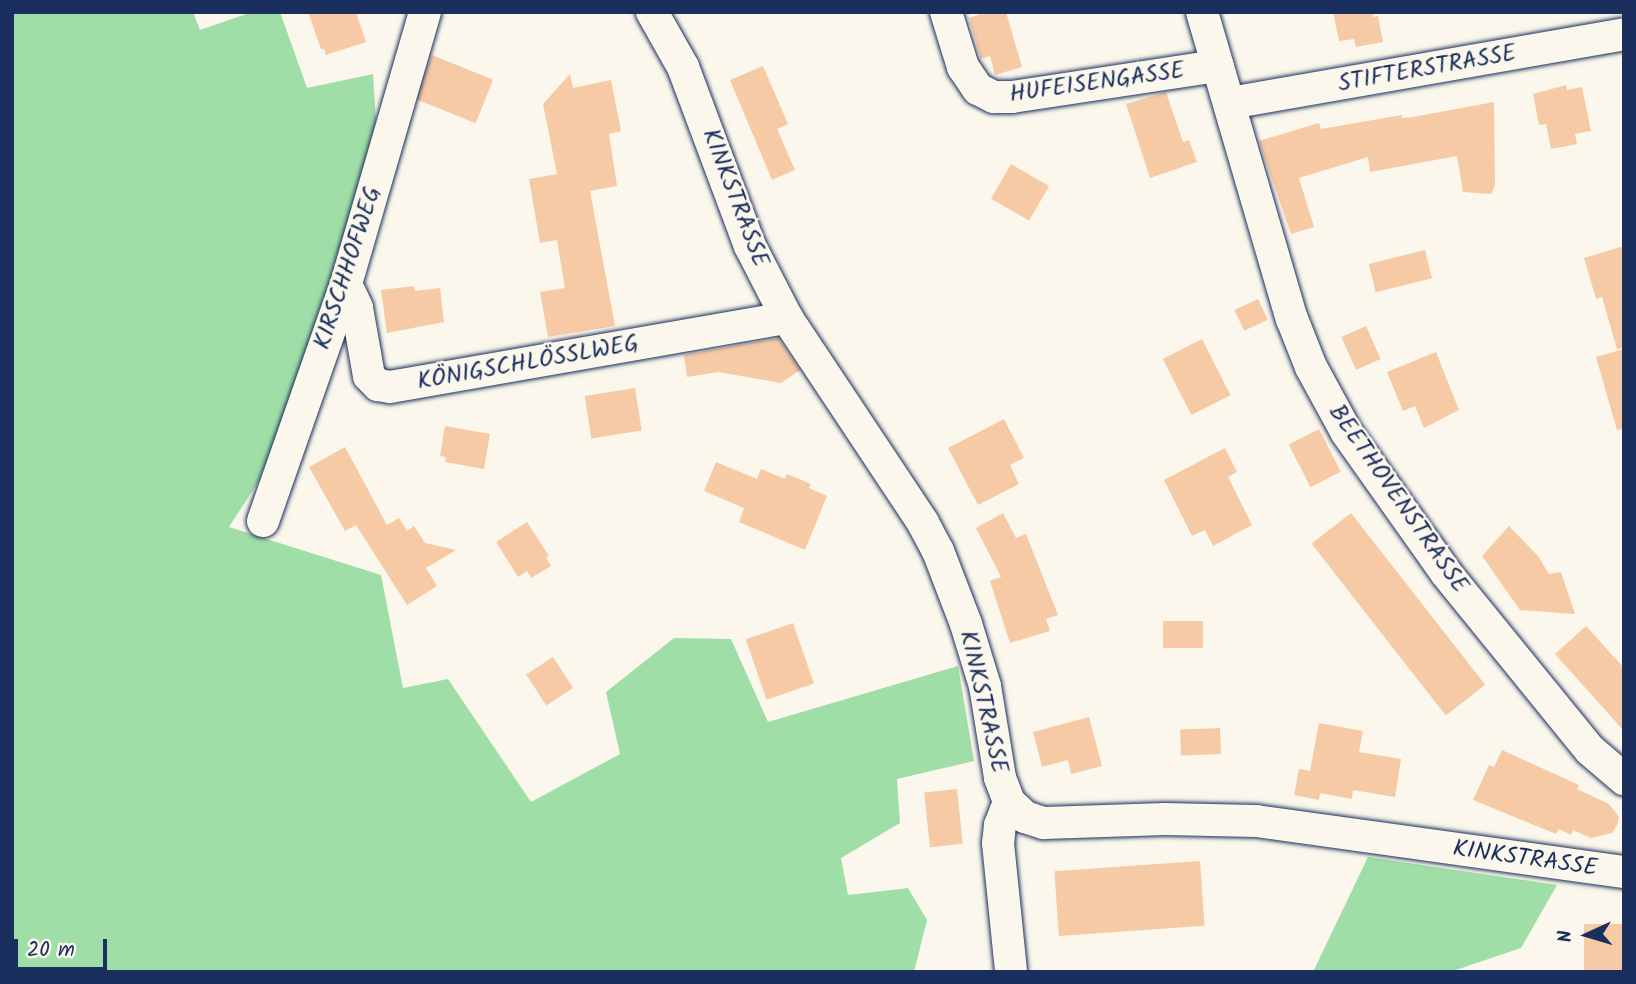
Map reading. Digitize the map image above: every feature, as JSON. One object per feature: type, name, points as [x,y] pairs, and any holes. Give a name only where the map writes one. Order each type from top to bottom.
[{"type":"street","name":"KIRSCHHOFWEG","points":[[262,521],[346,284],[425,12]]},
{"type":"street","name":"KINKSTRASSE","points":[[652,12],[683,67],[750,246],[787,318],[923,523],[938,551],[966,624],[985,686],[1000,778],[1009,802],[1025,817],[1044,823],[1165,819],[1256,821],[1624,872]]},
{"type":"street","name":"HUFEISENGASSE","points":[[946,12],[963,67],[978,89],[994,97],[1012,97],[1218,66]]},
{"type":"street","name":"BEETHOVENSTRASSE","points":[[1202,12],[1292,319],[1311,367],[1347,433],[1446,573],[1590,750],[1618,774]]},
{"type":"street","name":"STIFTERSTRASSE","points":[[1230,103],[1624,34]]},
{"type":"street","name":"KÖNIGSCHLÖSSLWEG","points":[[346,284],[357,308],[369,376],[378,386],[390,387],[787,318]]},
{"type":"street","points":[[1009,802],[1000,825],[998,843],[1011,972]]},
{"type":"green space","points":[[12,12],[193,12],[200,30],[252,12],[280,12],[307,88],[373,74],[376,120],[334,280],[270,464],[229,527],[381,575],[403,688],[448,679],[531,802],[620,754],[606,692],[674,638],[731,639],[768,722],[958,666],[974,761],[897,779],[900,823],[841,858],[848,895],[908,888],[927,920],[914,972],[12,972]]},
{"type":"green space","points":[[1368,857],[1557,885],[1521,948],[1450,972],[1313,972]]},
{"type":"building","points":[[308,12],[356,12],[366,42],[326,55],[324,49],[321,49]]},
{"type":"building","points":[[986,12],[1006,12],[1022,67],[995,75],[990,56],[981,59],[969,18]]},
{"type":"building","points":[[1333,12],[1372,12],[1373,17],[1378,16],[1383,42],[1356,47],[1354,39],[1339,41]]},
{"type":"building","points":[[432,55],[493,80],[476,123],[414,99]]},
{"type":"building","points":[[763,66],[788,124],[777,129],[795,170],[772,180],[730,80]]},
{"type":"building","points":[[570,74],[573,88],[611,80],[621,131],[609,134],[617,186],[590,191],[615,326],[548,337],[540,292],[565,288],[557,240],[540,243],[529,179],[557,174],[543,104]]},
{"type":"building","points":[[1566,85],[1567,90],[1582,87],[1591,131],[1575,134],[1577,144],[1551,149],[1546,124],[1539,125],[1533,94]]},
{"type":"building","points":[[1166,92],[1183,142],[1189,140],[1197,162],[1150,178],[1126,104]]},
{"type":"building","points":[[1494,102],[1495,185],[1491,194],[1463,192],[1457,156],[1370,172],[1368,157],[1299,178],[1314,227],[1291,234],[1259,141],[1319,123],[1321,129],[1402,115],[1402,118],[1413,117]]},
{"type":"building","points":[[1011,164],[1049,186],[1029,221],[991,199]]},
{"type":"building","points":[[1624,246],[1624,348],[1617,349],[1602,297],[1596,299],[1584,258]]},
{"type":"building","points":[[1425,250],[1432,278],[1376,292],[1369,264]]},
{"type":"building","points":[[414,286],[415,291],[440,288],[444,322],[387,333],[381,290]]},
{"type":"building","points":[[1258,299],[1268,320],[1244,331],[1234,310]]},
{"type":"building","points":[[1366,326],[1381,359],[1356,370],[1341,337]]},
{"type":"building","points":[[778,338],[800,370],[781,383],[718,372],[687,377],[684,355]]},
{"type":"building","points":[[1202,339],[1231,395],[1191,415],[1163,359]]},
{"type":"building","points":[[1624,349],[1624,429],[1617,430],[1596,357]]},
{"type":"building","points":[[1436,352],[1459,410],[1424,428],[1415,406],[1403,411],[1387,372]]},
{"type":"building","points":[[635,388],[642,430],[591,438],[585,396]]},
{"type":"building","points":[[1004,419],[1024,458],[1010,465],[1019,484],[978,505],[948,448]]},
{"type":"building","points":[[445,426],[490,434],[484,469],[445,462],[446,457],[440,456]]},
{"type":"building","points":[[1319,429],[1341,472],[1310,487],[1289,444]]},
{"type":"building","points":[[345,447],[387,525],[399,518],[407,531],[414,526],[425,543],[456,550],[426,568],[437,586],[407,605],[356,525],[345,531],[309,467]]},
{"type":"building","points":[[1225,448],[1237,472],[1228,477],[1252,525],[1213,546],[1205,530],[1192,536],[1164,480]]},
{"type":"building","points":[[716,462],[757,479],[761,469],[785,479],[787,474],[811,484],[809,488],[827,496],[805,550],[739,522],[744,508],[704,491]]},
{"type":"building","points":[[1003,513],[1016,538],[1026,534],[1058,615],[1046,619],[1050,631],[1010,643],[990,581],[1001,577],[976,528]]},
{"type":"building","points":[[1351,513],[1485,685],[1446,716],[1312,544]]},
{"type":"building","points":[[527,522],[549,556],[546,558],[551,566],[531,578],[527,571],[518,577],[496,542]]},
{"type":"building","points":[[1509,526],[1538,556],[1549,574],[1561,572],[1575,614],[1520,610],[1482,556]]},
{"type":"building","points":[[1163,621],[1203,621],[1203,648],[1163,648]]},
{"type":"building","points":[[793,623],[814,684],[767,700],[746,639]]},
{"type":"building","points":[[1586,626],[1624,668],[1624,731],[1555,654]]},
{"type":"building","points":[[553,657],[573,688],[546,705],[526,674]]},
{"type":"building","points":[[1089,717],[1102,766],[1071,774],[1068,760],[1042,767],[1033,732]]},
{"type":"building","points":[[1319,723],[1363,731],[1359,752],[1401,759],[1395,797],[1353,790],[1352,799],[1320,793],[1319,800],[1294,795],[1299,769],[1310,771]]},
{"type":"building","points":[[1220,728],[1221,754],[1181,755],[1180,729]]},
{"type":"building","points":[[1502,750],[1579,785],[1577,789],[1609,804],[1619,817],[1612,833],[1591,838],[1573,830],[1571,835],[1559,829],[1556,834],[1473,800],[1489,765],[1494,767]]},
{"type":"building","points":[[957,789],[963,844],[930,847],[924,792]]},
{"type":"building","points":[[1200,861],[1205,926],[1059,936],[1054,871]]},
{"type":"building","points":[[1584,924],[1624,924],[1624,972],[1584,972]]}]
